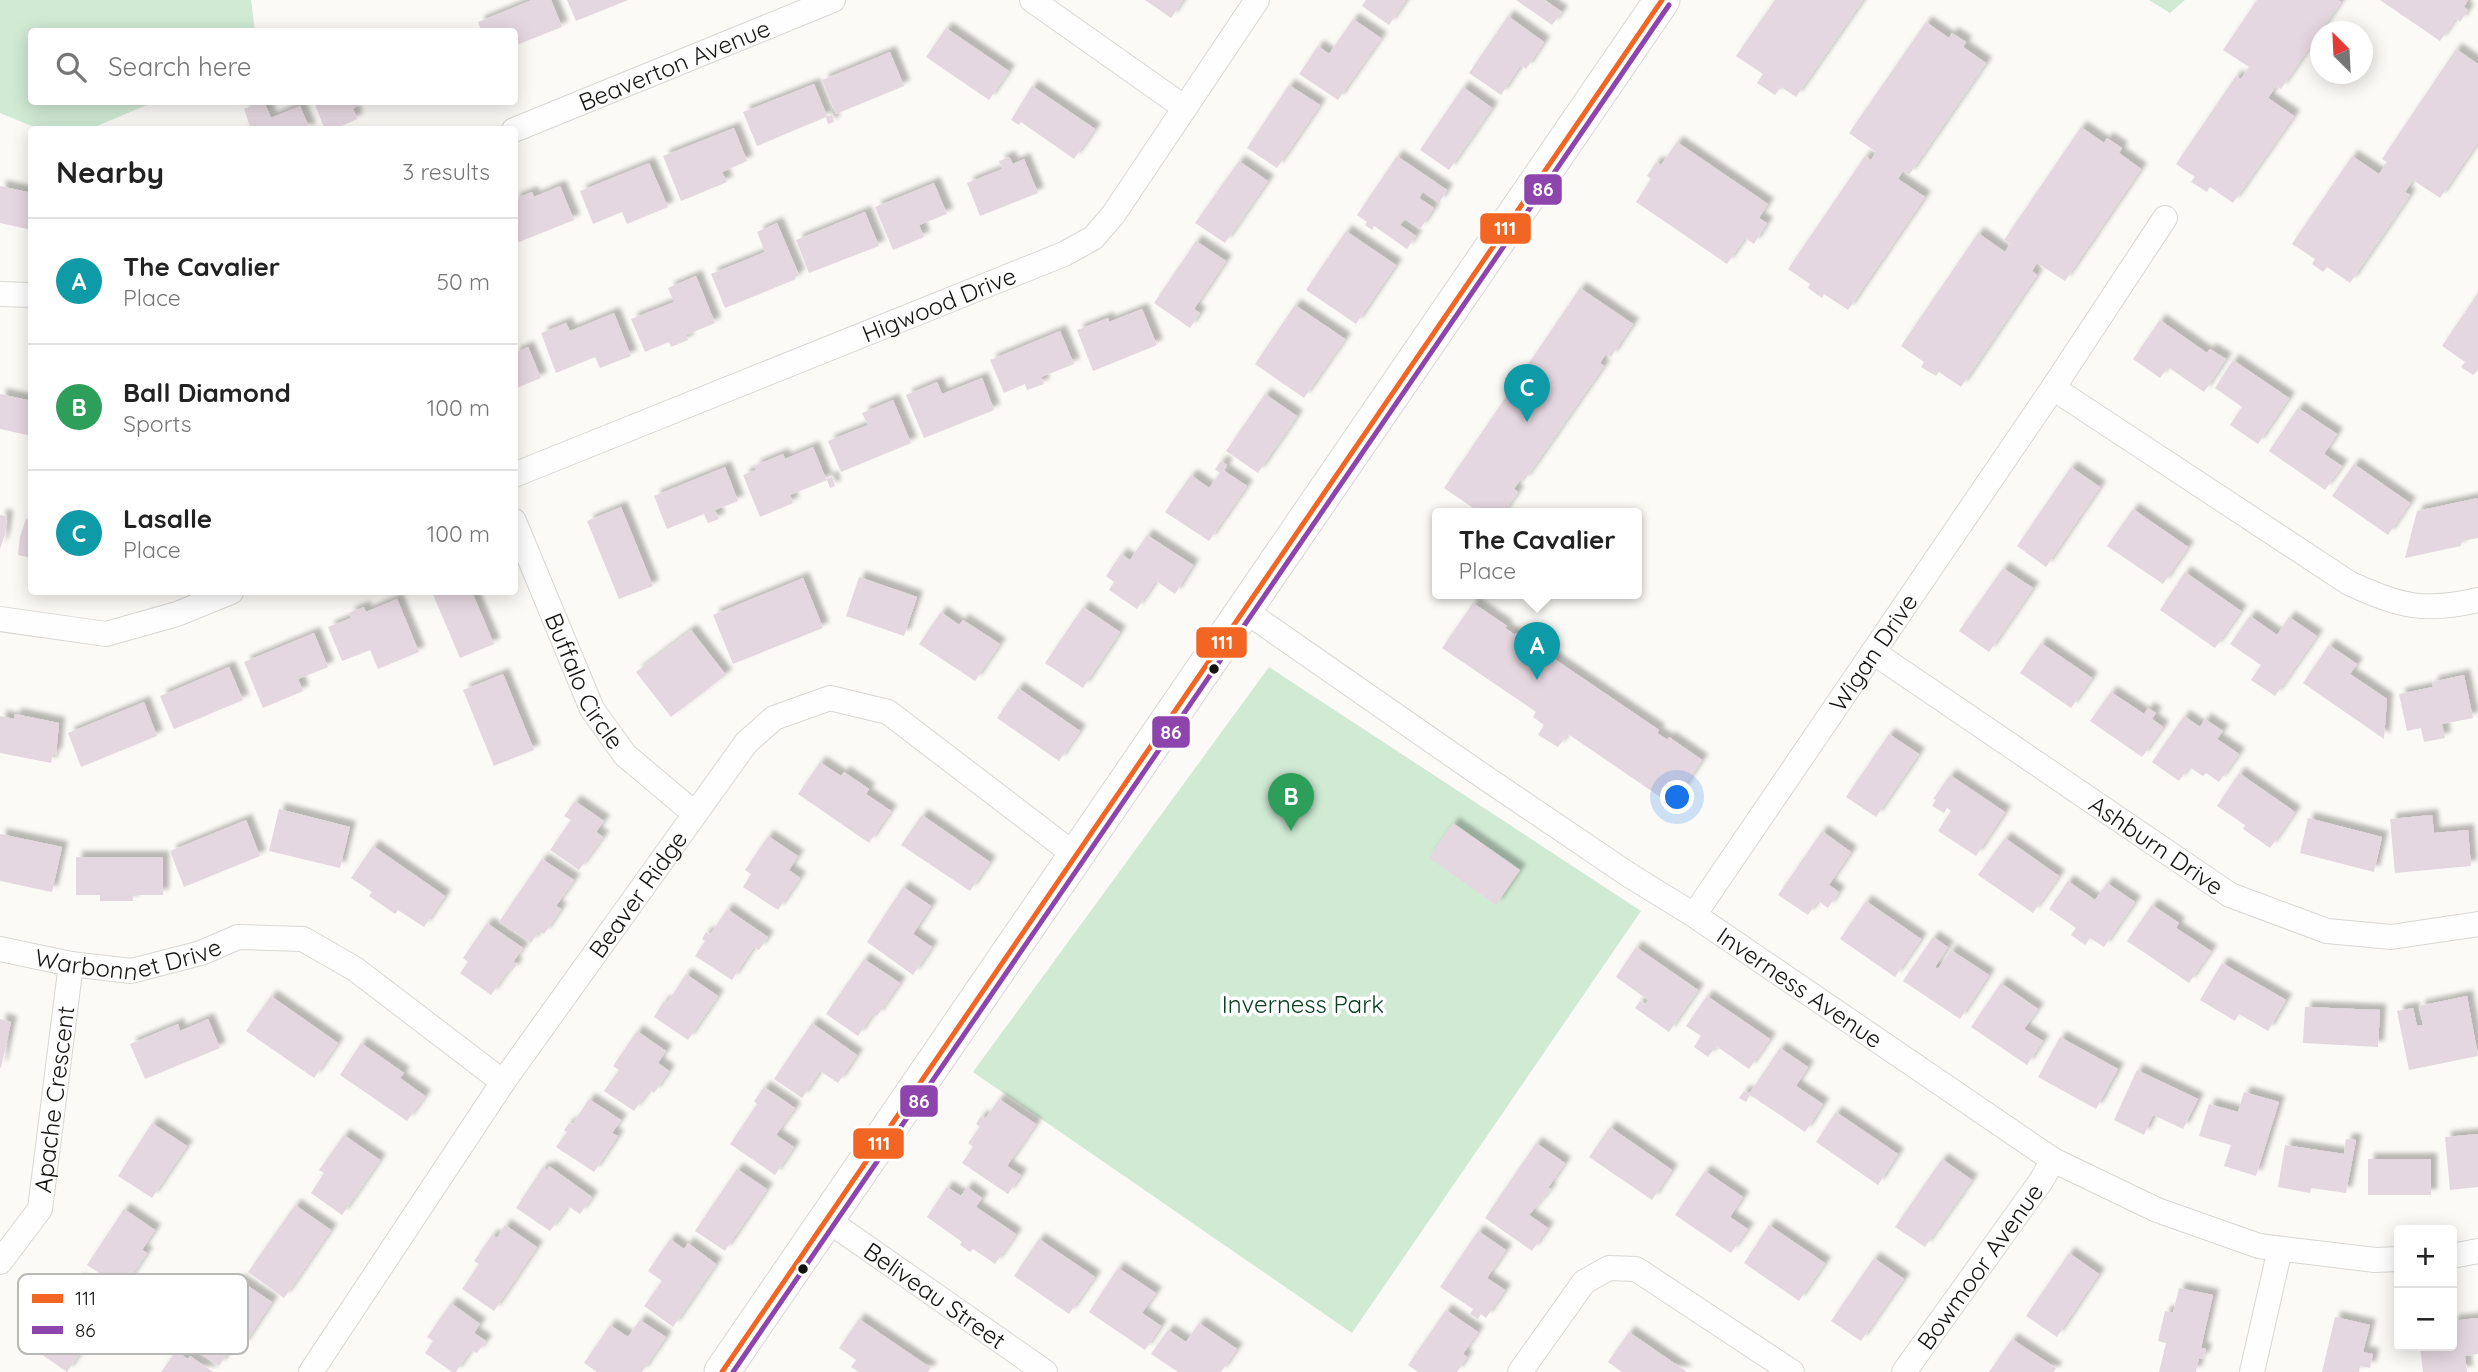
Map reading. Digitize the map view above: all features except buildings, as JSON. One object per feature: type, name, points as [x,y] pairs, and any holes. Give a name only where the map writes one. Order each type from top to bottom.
[{"type":"main road","points":[[722,1372],[1662,0]]},
{"type":"street","name":"Beaverton Avenue","points":[[518,128],[833,0]]},
{"type":"street","points":[[1032,0],[1185,108]]},
{"type":"street","name":"Higwood Drive","points":[[518,473],[1064,254],[1093,238],[1113,215],[1257,0]]},
{"type":"street","name":"Wigan Drive","points":[[1694,915],[2053,388],[2165,218]]},
{"type":"street","points":[[0,294],[28,295]]},
{"type":"street","points":[[2053,388],[2349,583],[2376,596],[2407,606],[2431,607],[2478,600]]},
{"type":"street","name":"Buffalo Circle","points":[[518,531],[592,709],[625,755],[694,813]]},
{"type":"street","points":[[0,619],[106,634],[177,614],[224,595]]},
{"type":"street","name":"Inverness Avenue","points":[[1244,610],[1474,770],[1629,875],[1694,915],[2053,1160],[2157,1210],[2259,1246],[2375,1260],[2394,1259]]},
{"type":"street","name":"Ashburn Drive","points":[[1873,652],[2230,895],[2327,930],[2391,937],[2478,924]]},
{"type":"street","name":"Beaver Ridge","points":[[311,1372],[503,1082],[746,743],[774,718],[830,698],[888,712],[1075,855]]},
{"type":"street","name":"Warbonnet Drive","points":[[0,949],[71,964],[131,971],[201,953],[238,937],[303,939],[355,968],[503,1082]]},
{"type":"street","name":"Apache Crescent","points":[[0,1262],[40,1209],[71,964]]},
{"type":"street","name":"Bowmoor Avenue","points":[[1904,1372],[2041,1181],[2053,1160]]},
{"type":"street","name":"Beliveau Street","points":[[826,1219],[1045,1372]]},
{"type":"street","points":[[2252,1372],[2280,1249]]},
{"type":"street","points":[[2457,1255],[2478,1251]]},
{"type":"street","points":[[1520,1372],[1584,1282],[1609,1268],[1636,1269],[1792,1372]]},
{"type":"green space","points":[[0,0],[251,0],[255,28],[28,28],[28,105],[147,105],[97,126],[32,126],[0,113]]},
{"type":"green space","points":[[2149,0],[2185,0],[2170,13]]},
{"type":"green space","name":"Inverness Park","points":[[1269,667],[1641,911],[1352,1333],[973,1072]]},
{"type":"transit line","name":"111","points":[[722,1372],[1662,0]]},
{"type":"transit line","name":"86","points":[[733,1372],[1669,5]]},
{"type":"place","name":"Lasalle","points":[[1527,422]]},
{"type":"place","name":"The Cavalier","points":[[1537,680]]},
{"type":"place","name":"Ball Diamond","points":[[1291,831]]}]
